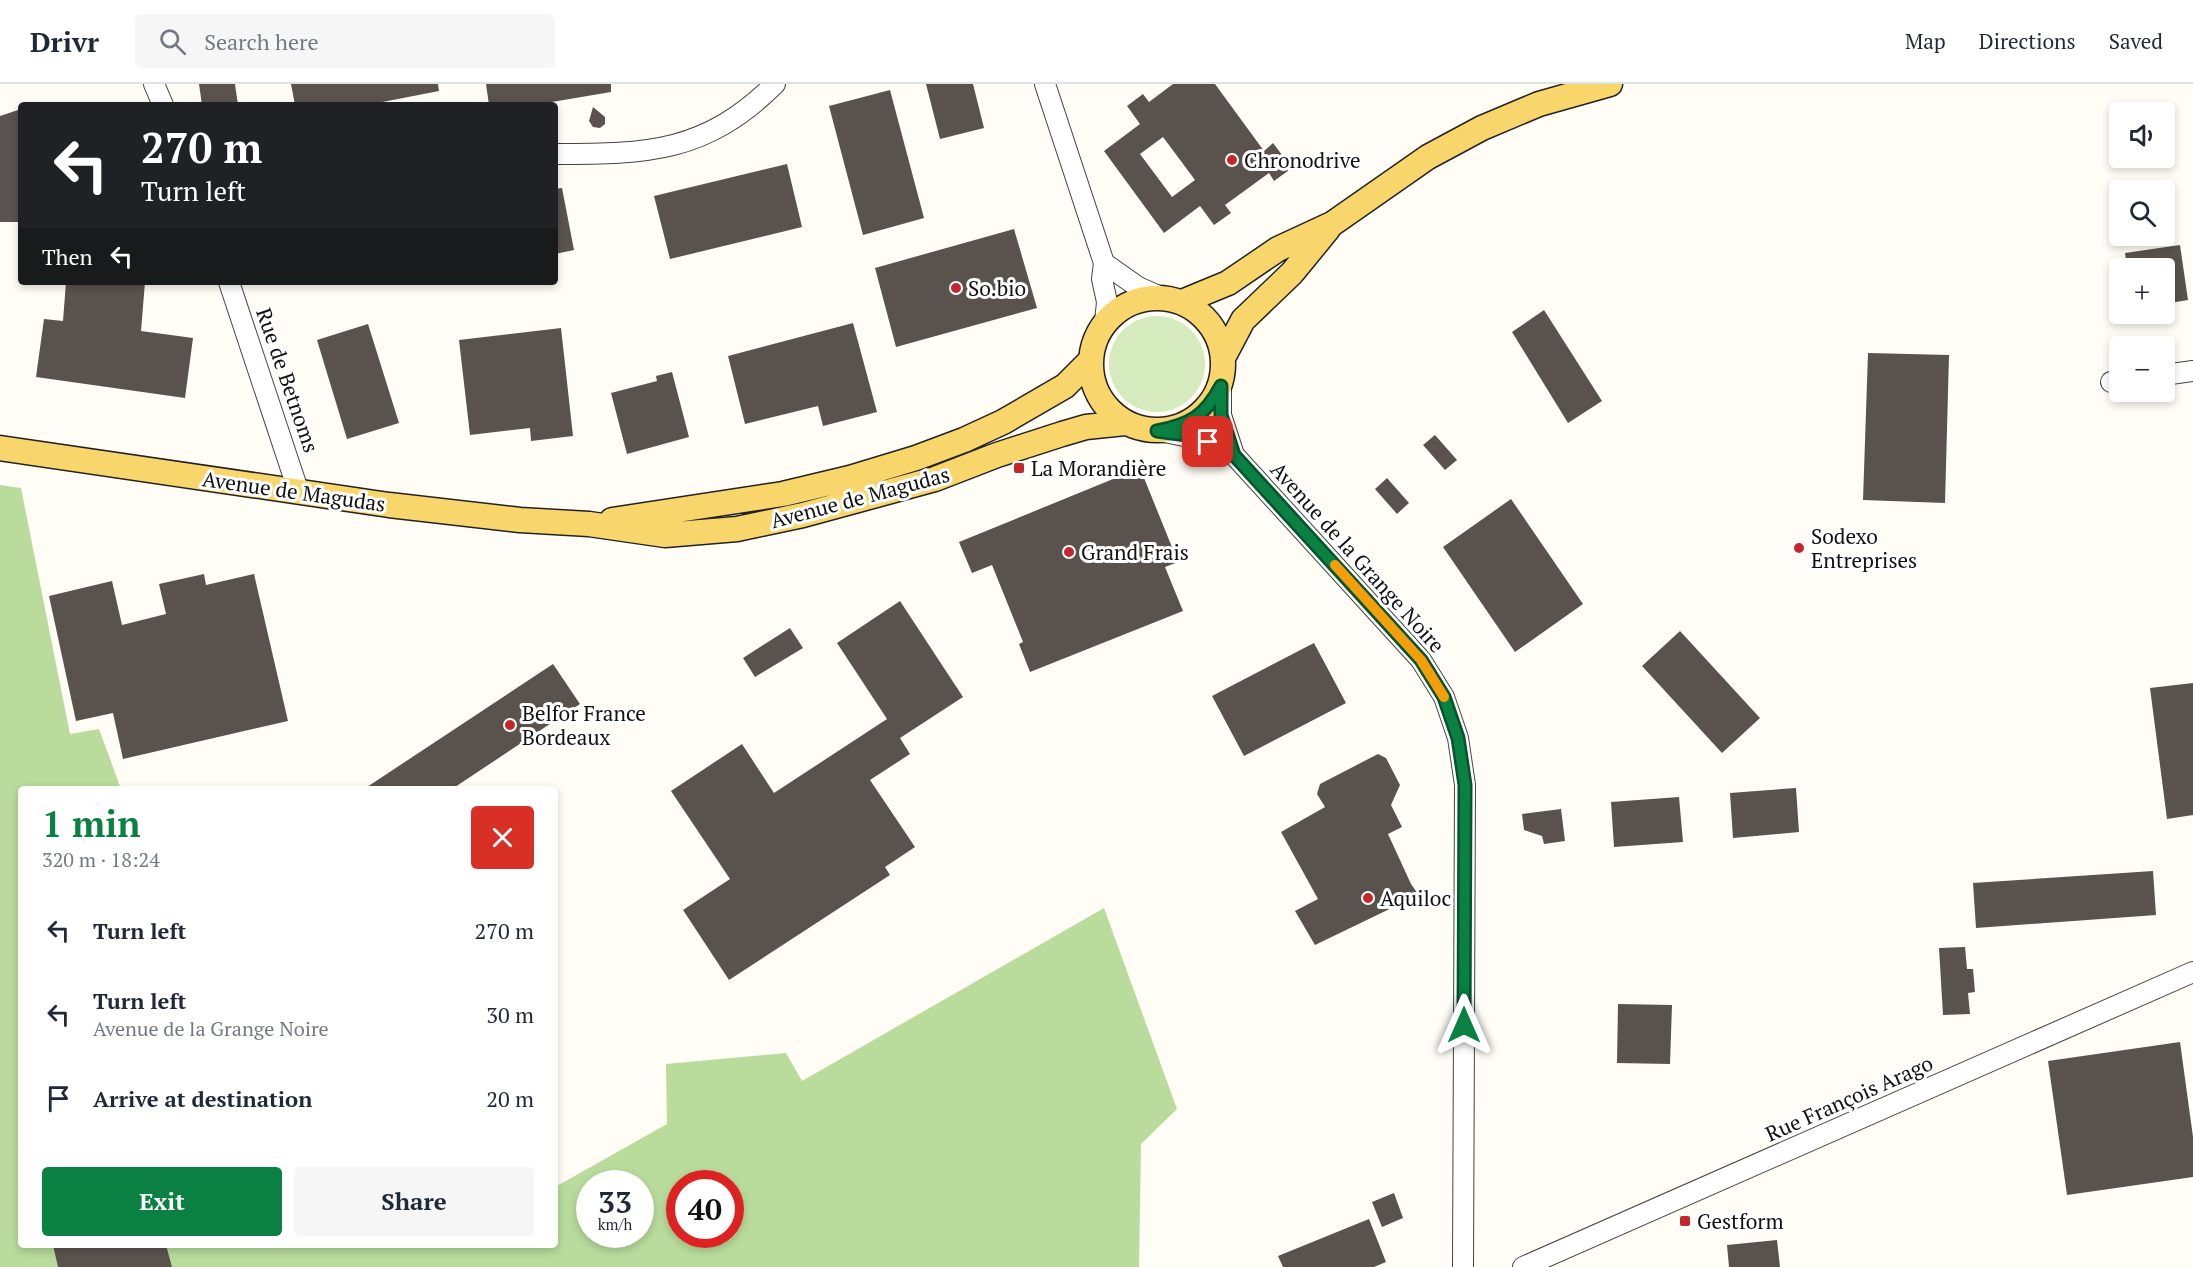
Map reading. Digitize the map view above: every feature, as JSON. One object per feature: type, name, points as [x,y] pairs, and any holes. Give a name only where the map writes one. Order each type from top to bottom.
[{"type":"main road","points":[[1172,299],[1198,310],[1220,338],[1224,356],[1221,386],[1211,404],[1196,418],[1178,427],[1157,431],[1141,429],[1125,423],[1110,411],[1099,396],[1092,379],[1090,360],[1095,340],[1105,322],[1120,308],[1140,299],[1172,299],[1228,283],[1278,249],[1332,224],[1428,157],[1482,128],[1539,104],[1610,84]]},
{"type":"main road","points":[[1224,356],[1243,320],[1292,273],[1332,224]]},
{"type":"main road","name":"Avenue de Magudas","points":[[589,524],[783,494],[850,478],[916,458],[1003,422],[1065,386],[1090,360]]},
{"type":"main road","name":"Avenue de Magudas","points":[[0,448],[299,493],[520,520],[589,524],[665,535],[737,528],[803,515],[935,479],[997,455],[1062,434],[1095,426],[1125,423]]},
{"type":"street","points":[[154,84],[162,102]]},
{"type":"street","points":[[558,154],[613,153],[688,142],[723,127],[753,106],[775,84]]},
{"type":"street","points":[[1046,84],[1104,263],[1102,279],[1107,302],[1105,322]]},
{"type":"street","points":[[1104,263],[1138,287],[1172,299]]},
{"type":"street","name":"Rue de Betnoms","points":[[230,285],[299,493]]},
{"type":"street","points":[[2175,373],[2193,371]]},
{"type":"street","name":"Avenue de la Grange Noire","points":[[1221,386],[1221,415],[1234,455]]},
{"type":"street","name":"Avenue de la Grange Noire","points":[[1157,431],[1187,435],[1234,455],[1421,660],[1444,697],[1458,738],[1465,785],[1463,1267]]},
{"type":"street","name":"Rue François Arago","points":[[1524,1267],[2193,972]]},
{"type":"green space","points":[[1157,316],[1176,319],[1191,330],[1202,345],[1205,364],[1202,383],[1191,398],[1176,409],[1157,412],[1138,409],[1123,398],[1112,383],[1109,364],[1112,345],[1123,330],[1138,319]]},
{"type":"green space","points":[[0,485],[21,488],[70,734],[99,729],[120,786],[18,786],[18,1248],[558,1248],[558,1185],[576,1175],[576,1248],[654,1248],[654,1170],[585,1170],[667,1124],[666,1064],[786,1053],[802,1081],[1104,908],[1177,1109],[1141,1144],[1139,1267],[0,1267]]},
{"type":"building","points":[[199,84],[235,84],[238,102],[202,102]]},
{"type":"building","points":[[291,84],[438,84],[439,91],[382,102],[294,102]]},
{"type":"building","points":[[486,84],[611,84],[611,92],[552,102],[489,102]]},
{"type":"building","points":[[926,84],[973,84],[984,128],[940,139]]},
{"type":"building","name":"Chronodrive","points":[[1173,84],[1215,84],[1264,151],[1273,143],[1292,168],[1274,181],[1269,173],[1225,205],[1231,213],[1214,225],[1200,206],[1164,233],[1104,151],[1140,124],[1127,106],[1143,94],[1149,102]],"holes":[[[1163,137],[1195,180],[1172,197],[1140,154]]]},
{"type":"building","points":[[890,90],[924,218],[863,235],[829,106]]},
{"type":"building","points":[[593,107],[605,117],[605,124],[600,128],[593,127],[589,121]]},
{"type":"building","points":[[18,110],[18,222],[0,222],[0,116]]},
{"type":"building","points":[[787,164],[802,227],[670,259],[654,196]]},
{"type":"building","points":[[562,188],[574,250],[558,253],[558,189]]},
{"type":"building","name":"So.bio","points":[[1014,229],[1037,308],[896,347],[875,268]]},
{"type":"building","points":[[2180,245],[2188,300],[2175,302],[2175,258],[2126,258],[2125,253]]},
{"type":"building","points":[[66,285],[145,285],[141,331],[193,338],[185,398],[36,377],[44,319],[63,321]]},
{"type":"building","points":[[1544,310],[1602,401],[1568,423],[1512,332]]},
{"type":"building","points":[[853,323],[877,412],[823,426],[818,406],[745,424],[728,356]]},
{"type":"building","points":[[368,324],[399,423],[347,439],[317,340]]},
{"type":"building","points":[[561,328],[573,436],[531,441],[530,428],[470,435],[459,340]]},
{"type":"building","points":[[1868,353],[1949,355],[1945,503],[1863,500]]},
{"type":"building","points":[[672,372],[689,437],[627,454],[611,393],[657,381],[656,376]]},
{"type":"building","points":[[1435,435],[1457,460],[1445,470],[1423,445]]},
{"type":"building","name":"Grand Frais","points":[[1140,468],[1178,562],[1165,567],[1183,611],[1030,672],[1019,644],[1023,642],[992,565],[972,573],[959,542]]},
{"type":"building","points":[[1387,478],[1409,503],[1397,514],[1375,489]]},
{"type":"building","points":[[1511,499],[1583,604],[1515,652],[1443,547]]},
{"type":"building","points":[[204,574],[206,585],[254,574],[288,721],[123,759],[113,713],[76,721],[49,596],[112,581],[122,625],[166,614],[159,584]]},
{"type":"building","points":[[900,601],[963,697],[900,738],[910,754],[870,780],[915,847],[885,867],[890,875],[729,980],[683,910],[730,879],[671,791],[742,744],[774,793],[887,719],[837,643]]},
{"type":"building","points":[[790,628],[803,648],[755,677],[743,658]]},
{"type":"building","points":[[1680,631],[1760,718],[1722,753],[1642,666]]},
{"type":"building","points":[[1314,643],[1346,703],[1244,756],[1212,696]]},
{"type":"building","points":[[553,664],[580,704],[457,786],[369,786]]},
{"type":"building","points":[[2193,683],[2193,815],[2167,819],[2150,688]]},
{"type":"building","points":[[1378,754],[1386,758],[1400,785],[1391,805],[1402,827],[1388,834],[1418,894],[1416,906],[1402,903],[1315,945],[1295,911],[1318,899],[1281,832],[1325,807],[1317,794],[1320,784]]},
{"type":"building","points":[[1796,788],[1799,832],[1733,838],[1730,793]]},
{"type":"building","points":[[1679,797],[1683,842],[1614,847],[1611,802]]},
{"type":"building","points":[[1561,809],[1565,841],[1544,844],[1542,836],[1524,830],[1522,814]]},
{"type":"building","points":[[2153,871],[2156,915],[1976,928],[1973,883]]},
{"type":"building","points":[[1965,947],[1967,969],[1973,969],[1975,992],[1968,993],[1970,1014],[1943,1015],[1939,948]]},
{"type":"building","points":[[1618,1004],[1672,1005],[1670,1064],[1617,1063]]},
{"type":"building","points":[[2180,1042],[2193,1137],[2193,1177],[2067,1195],[2048,1061]]},
{"type":"building","points":[[1394,1193],[1403,1218],[1382,1227],[1372,1202]]},
{"type":"building","points":[[1369,1219],[1386,1262],[1374,1267],[1283,1267],[1278,1256]]},
{"type":"building","points":[[1777,1240],[1780,1267],[1729,1267],[1727,1245]]},
{"type":"building","points":[[54,1248],[167,1248],[172,1267],[58,1267]]},
{"type":"slow traffic","points":[[1335,565],[1421,660],[1444,697]]},
{"type":"place","name":"Chronodrive","points":[[1232,160]]},
{"type":"place","name":"So.bio","points":[[956,288]]},
{"type":"place","name":"La Morandière","points":[[1019,468]]},
{"type":"place","name":"Sodexo Entreprises","points":[[1799,548]]},
{"type":"place","name":"Grand Frais","points":[[1069,552]]},
{"type":"place","name":"Belfor France Bordeaux","points":[[510,725]]},
{"type":"place","name":"Aquiloc","points":[[1368,898]]},
{"type":"place","name":"Gestform","points":[[1685,1221]]},
{"type":"route","points":[[1208,442],[1187,435],[1157,431],[1178,427],[1196,418],[1211,404],[1221,386],[1221,415],[1234,455],[1421,660],[1444,697],[1458,738],[1465,785],[1464,1025]]}]
